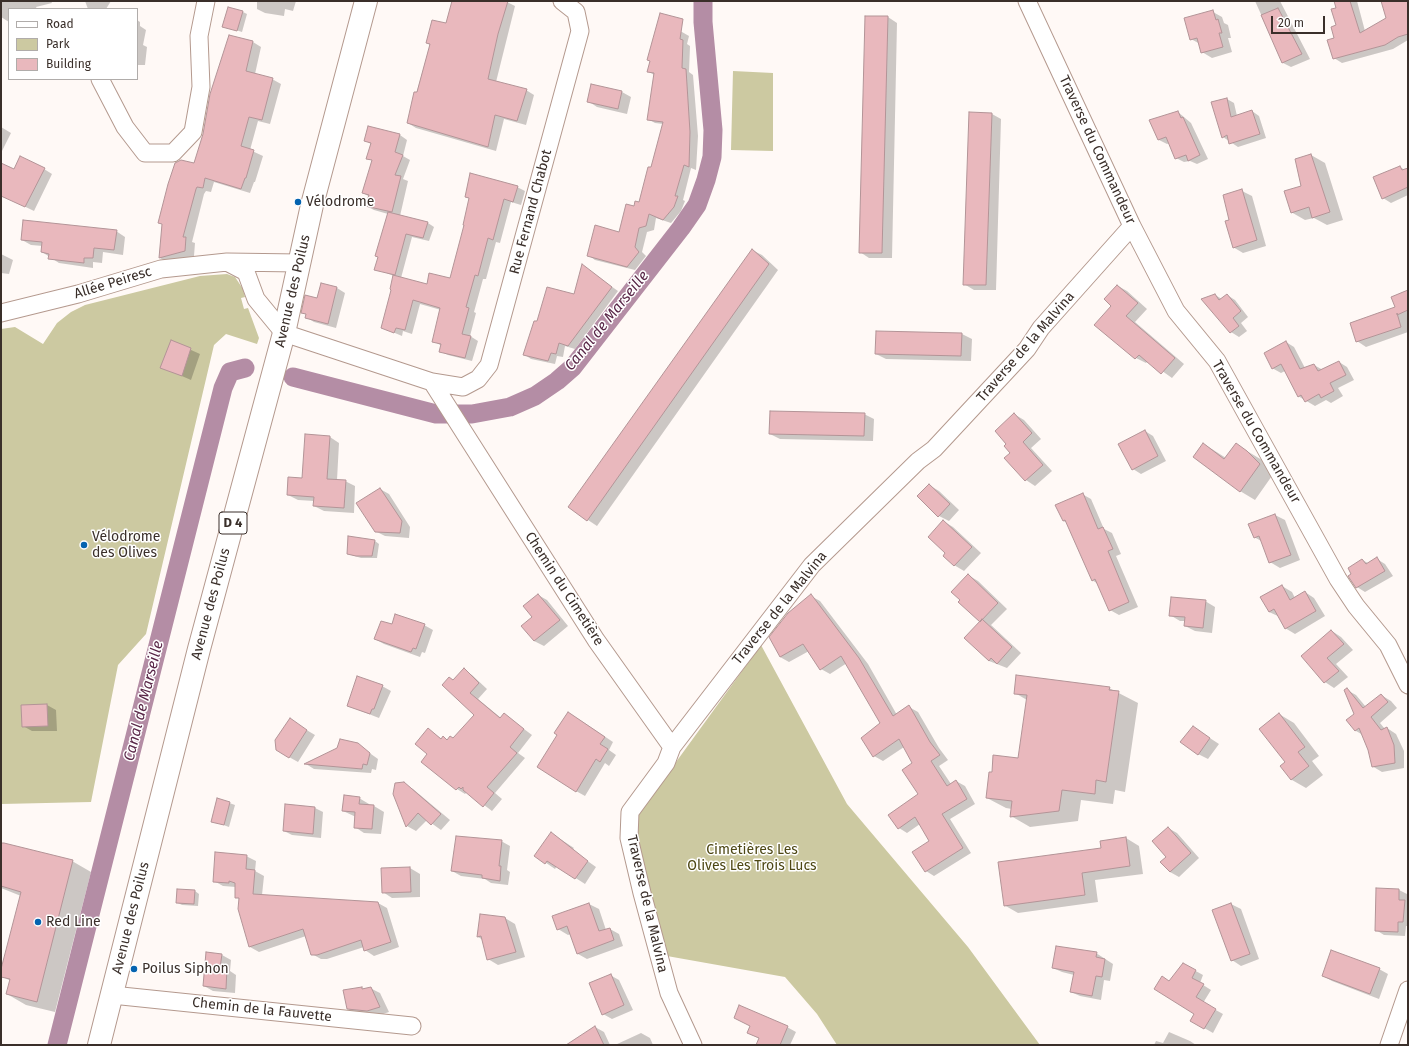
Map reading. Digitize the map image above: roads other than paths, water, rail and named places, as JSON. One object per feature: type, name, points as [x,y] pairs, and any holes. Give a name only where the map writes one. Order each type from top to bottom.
[{"type":"main road","name":"Avenue des Poilus","points":[[99,1045],[199,649],[284,333],[312,205],[366,1]]},
{"type":"street","points":[[101,80],[125,127],[145,153],[173,153],[193,132],[201,87],[199,36],[206,1]]},
{"type":"street","name":"Rue Fernand Chabot","points":[[284,333],[432,382],[463,387],[478,379],[489,365],[580,31],[576,12],[562,1]]},
{"type":"street","name":"Traverse du Commandeur","points":[[1027,1],[1132,226],[1176,311],[1217,361],[1338,579],[1356,606],[1388,645],[1408,685]]},
{"type":"street","name":"Traverse de la Malvina","points":[[693,1045],[669,993],[629,838],[630,812],[666,763],[672,747],[812,565],[918,461],[934,449],[1027,349],[1041,328],[1132,226]]},
{"type":"street","points":[[227,262],[246,272],[256,299],[284,333]]},
{"type":"street","name":"Allée Peiresc","points":[[1,313],[78,294],[162,269],[227,262],[299,263]]},
{"type":"street","name":"Chemin du Cimetière","points":[[432,382],[463,428],[596,640],[672,747]]},
{"type":"street","points":[[1389,1045],[1408,990]]},
{"type":"street","name":"Chemin de la Fauvette","points":[[112,994],[412,1026]]},
{"type":"waterway","name":"Canal de Marseille","points":[[293,377],[436,414],[472,414],[510,407],[535,396],[557,381],[573,367],[681,228],[697,205],[706,180],[712,157],[713,130],[703,22],[703,1]]},
{"type":"waterway","name":"Canal de Marseille","points":[[57,1045],[223,388],[230,372],[245,368]]},
{"type":"place","name":"Vélodrome","points":[[298,202]]},
{"type":"place","name":"Vélodrome des Olives","points":[[84,545]]},
{"type":"place","name":"Red Line","points":[[38,922]]},
{"type":"place","name":"Poilus Siphon","points":[[134,969]]},
{"type":"park label","name":"Cimetières Les Olives Les Trois Lucs","points":[[752,858]]}]
